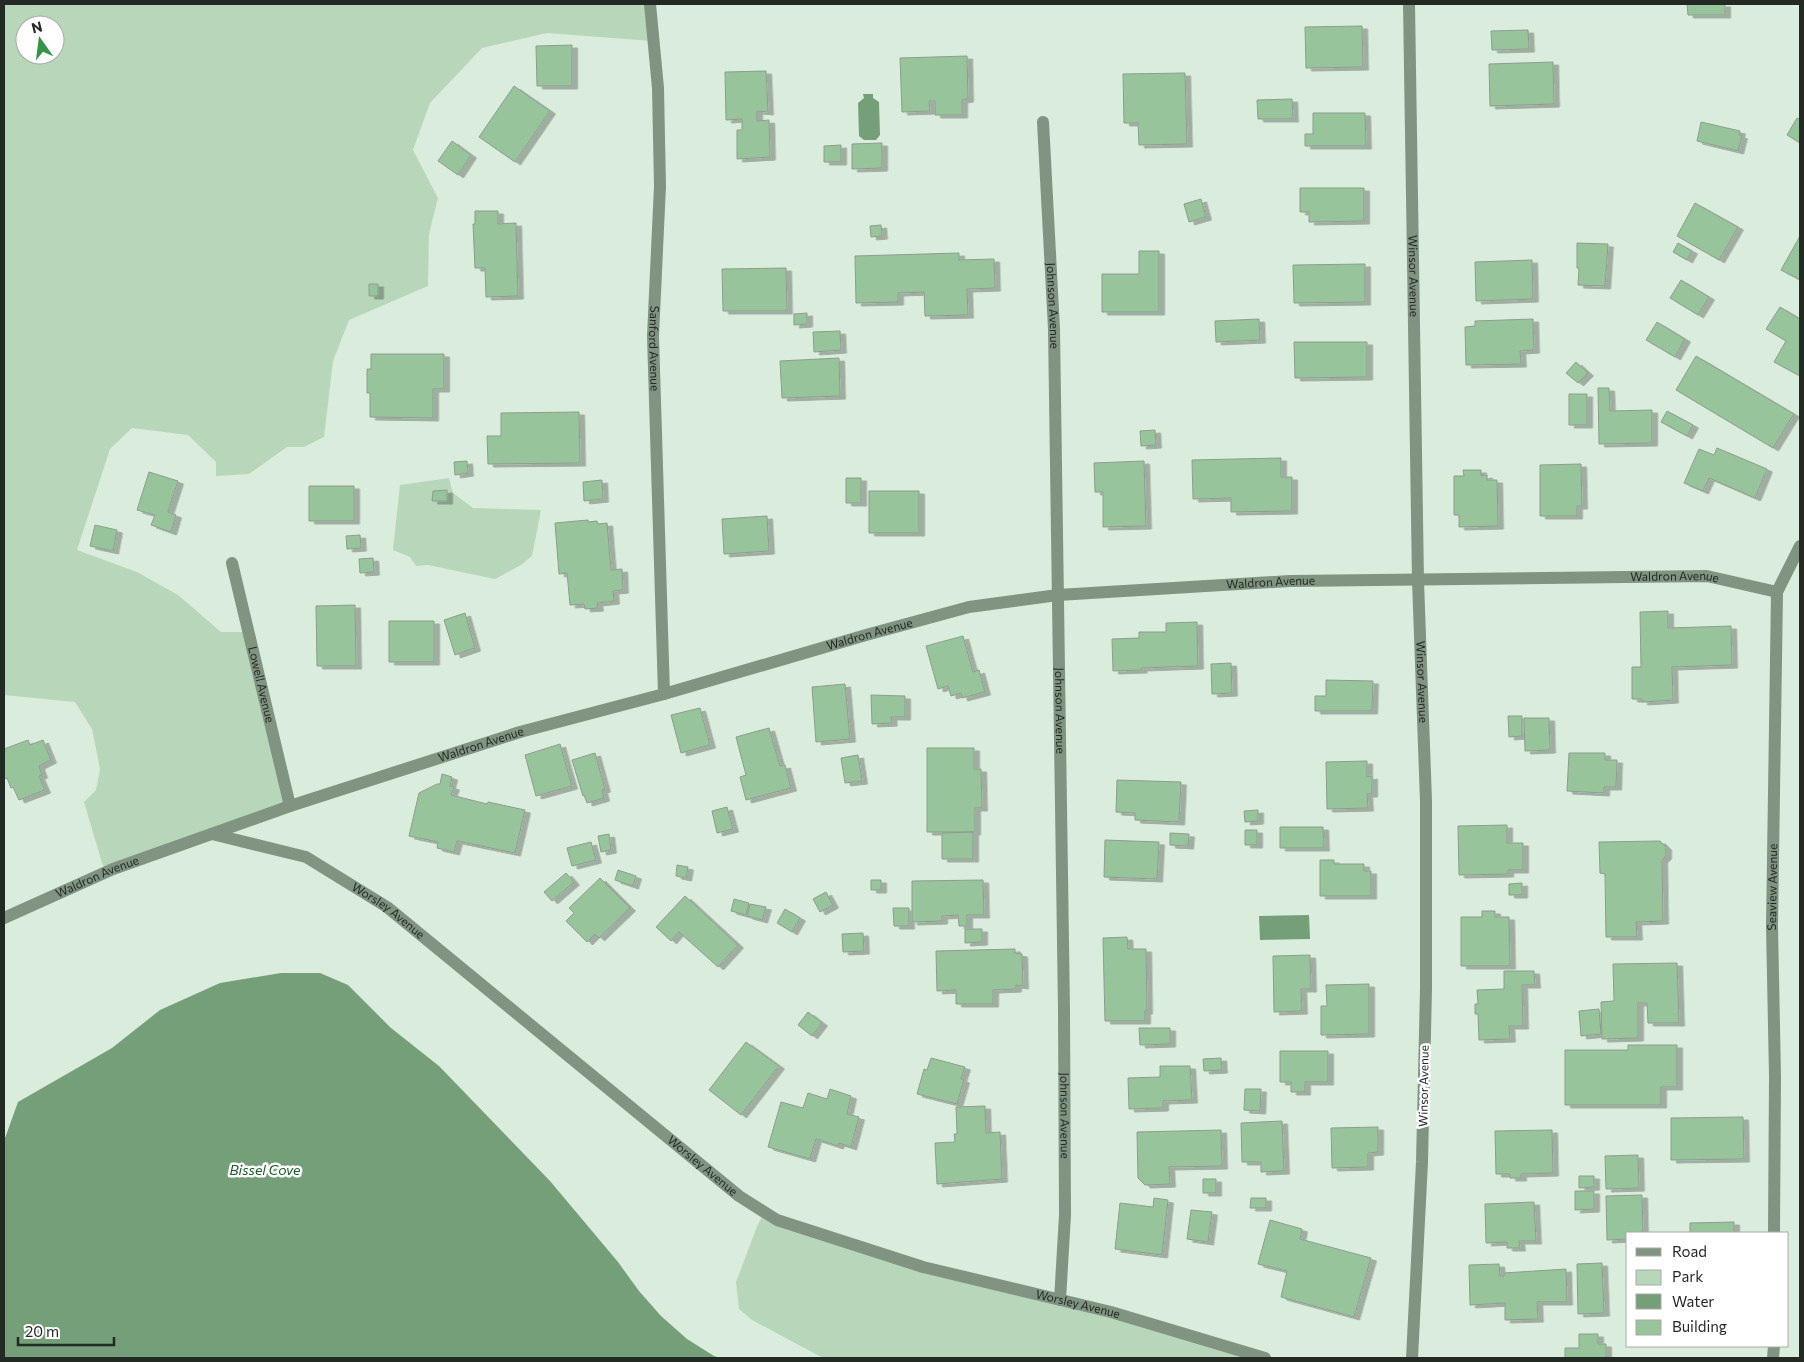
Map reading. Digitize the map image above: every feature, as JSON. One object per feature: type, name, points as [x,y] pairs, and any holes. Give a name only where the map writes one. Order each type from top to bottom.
[{"type":"street","name":"Sanford Avenue","points":[[650,4],[658,88],[660,186],[653,336],[664,694]]},
{"type":"street","name":"Winsor Avenue","points":[[1409,4],[1418,581],[1426,801],[1426,989],[1422,1162],[1412,1358]]},
{"type":"street","name":"Johnson Avenue","points":[[1043,122],[1054,329],[1058,595],[1064,1127],[1064,1215],[1060,1300]]},
{"type":"street","name":"Seaview Avenue","points":[[1774,1232],[1775,1076],[1772,926],[1776,592],[1800,546]]},
{"type":"street","name":"Lowell Avenue","points":[[232,563],[290,806]]},
{"type":"street","name":"Waldron Avenue","points":[[4,918],[113,869],[290,806],[520,732],[664,694],[969,607],[1058,595],[1290,581],[1418,581],[1707,576],[1776,592]]},
{"type":"street","name":"Worsley Avenue","points":[[212,834],[306,857],[387,907],[739,1196],[776,1220],[924,1267],[1111,1312],[1265,1358]]},
{"type":"green space","points":[[4,4],[650,4],[652,41],[547,33],[482,48],[430,103],[413,150],[438,198],[429,234],[428,286],[349,320],[333,361],[324,437],[304,447],[287,447],[249,474],[216,476],[216,462],[188,435],[132,428],[110,449],[77,550],[137,572],[178,595],[221,632],[243,632],[285,803],[104,867],[84,802],[96,790],[100,769],[92,729],[75,702],[4,695]]},
{"type":"green space","points":[[449,478],[453,493],[473,508],[541,510],[532,556],[521,565],[495,579],[428,565],[416,566],[410,557],[393,550],[400,485]]},
{"type":"green space","points":[[763,1215],[926,1268],[1267,1358],[823,1358],[752,1320],[739,1309],[736,1282]]},
{"type":"water","points":[[863,94],[873,94],[873,98],[879,102],[880,135],[876,140],[864,140],[859,136],[858,103],[864,98]]},
{"type":"water","points":[[1309,915],[1310,939],[1260,940],[1259,916]]},
{"type":"water","name":"Bissel Cove","points":[[281,973],[320,973],[348,985],[391,1028],[439,1066],[550,1181],[661,1316],[687,1339],[720,1358],[4,1358],[4,1141],[18,1102],[112,1048],[160,1010],[220,983]]},
{"type":"building","points":[[1687,4],[1725,4],[1725,15],[1688,15]]},
{"type":"building","points":[[1362,26],[1363,67],[1306,68],[1305,27]]},
{"type":"building","points":[[1528,30],[1529,49],[1492,50],[1491,31]]},
{"type":"building","points":[[572,45],[572,86],[537,86],[536,46]]},
{"type":"building","points":[[967,56],[968,99],[962,100],[962,115],[935,115],[935,101],[929,101],[930,111],[902,112],[900,58]]},
{"type":"building","points":[[1553,62],[1554,104],[1490,106],[1489,64]]},
{"type":"building","points":[[766,71],[768,112],[757,111],[757,121],[769,120],[770,157],[737,159],[737,130],[742,130],[742,119],[726,120],[725,72]]},
{"type":"building","points":[[1185,73],[1187,144],[1139,145],[1138,123],[1124,123],[1123,74]]},
{"type":"building","points":[[514,86],[550,111],[515,162],[479,137]]},
{"type":"building","points":[[1292,99],[1293,119],[1258,119],[1257,100]]},
{"type":"building","points":[[1313,113],[1365,113],[1366,146],[1305,146],[1305,134],[1313,134]]},
{"type":"building","points":[[1797,118],[1800,119],[1800,143],[1787,135]]},
{"type":"building","points":[[1701,122],[1740,131],[1739,135],[1742,136],[1738,151],[1697,141]]},
{"type":"building","points":[[452,141],[471,155],[458,175],[438,161]]},
{"type":"building","points":[[882,143],[882,168],[852,169],[852,144]]},
{"type":"building","points":[[841,145],[841,162],[824,162],[824,146]]},
{"type":"building","points":[[1300,188],[1364,188],[1364,221],[1309,222],[1309,212],[1300,212]]},
{"type":"building","points":[[1201,199],[1206,217],[1189,222],[1184,204]]},
{"type":"building","points":[[1695,203],[1738,227],[1719,260],[1677,236]]},
{"type":"building","points":[[475,211],[498,211],[498,224],[516,223],[518,296],[486,297],[485,268],[475,268],[473,224],[475,224]]},
{"type":"building","points":[[881,225],[882,236],[871,237],[870,226]]},
{"type":"building","points":[[1800,236],[1800,280],[1781,270]]},
{"type":"building","points":[[1577,243],[1608,244],[1605,286],[1578,285]]},
{"type":"building","points":[[1678,243],[1692,251],[1687,260],[1673,252]]},
{"type":"building","points":[[1139,251],[1159,251],[1159,312],[1102,312],[1102,274],[1139,274]]},
{"type":"building","points":[[959,253],[959,260],[994,259],[995,288],[967,289],[968,315],[925,316],[924,292],[898,293],[898,302],[856,303],[855,256]]},
{"type":"building","points":[[1532,260],[1533,299],[1476,301],[1475,262]]},
{"type":"building","points":[[1365,264],[1365,302],[1294,303],[1293,265]]},
{"type":"building","points":[[786,268],[787,311],[723,311],[722,269]]},
{"type":"building","points":[[1681,280],[1709,297],[1698,315],[1670,298]]},
{"type":"building","points":[[369,284],[378,284],[378,296],[369,296]]},
{"type":"building","points":[[1780,307],[1800,319],[1800,376],[1774,362],[1786,341],[1766,329]]},
{"type":"building","points":[[807,313],[807,324],[794,325],[794,314]]},
{"type":"building","points":[[1259,319],[1260,340],[1216,342],[1215,321]]},
{"type":"building","points":[[1533,319],[1534,350],[1520,351],[1521,364],[1466,365],[1465,327],[1475,326],[1475,321]]},
{"type":"building","points":[[1657,322],[1685,339],[1675,357],[1646,340]]},
{"type":"building","points":[[840,331],[841,350],[814,352],[813,332]]},
{"type":"building","points":[[1294,342],[1367,342],[1367,377],[1295,378]]},
{"type":"building","points":[[371,354],[444,354],[444,389],[433,389],[433,418],[370,417],[367,369],[371,369]]},
{"type":"building","points":[[1696,356],[1794,414],[1773,448],[1676,390]]},
{"type":"building","points":[[839,358],[840,396],[782,398],[780,361]]},
{"type":"building","points":[[1576,362],[1588,373],[1578,383],[1566,373]]},
{"type":"building","points":[[1598,388],[1609,388],[1610,411],[1652,410],[1652,443],[1599,444]]},
{"type":"building","points":[[1569,394],[1587,394],[1587,425],[1569,425]]},
{"type":"building","points":[[1667,411],[1693,425],[1687,436],[1661,422]]},
{"type":"building","points":[[579,412],[580,463],[488,464],[487,436],[501,436],[501,413]]},
{"type":"building","points":[[1155,430],[1156,445],[1141,446],[1140,431]]},
{"type":"building","points":[[1717,448],[1767,469],[1755,498],[1709,478],[1703,491],[1684,483],[1699,449],[1714,455]]},
{"type":"building","points":[[1281,458],[1281,477],[1292,477],[1292,511],[1231,512],[1231,498],[1193,499],[1192,460]]},
{"type":"building","points":[[467,461],[468,473],[455,475],[454,462]]},
{"type":"building","points":[[1144,461],[1146,526],[1103,527],[1103,492],[1095,492],[1094,463]]},
{"type":"building","points":[[1581,464],[1582,506],[1577,506],[1577,516],[1540,516],[1540,465]]},
{"type":"building","points":[[1463,470],[1481,470],[1481,476],[1487,475],[1487,480],[1497,480],[1498,526],[1459,527],[1459,515],[1454,515],[1454,476],[1464,476]]},
{"type":"building","points":[[149,472],[178,481],[168,512],[176,515],[171,532],[151,525],[155,515],[137,510]]},
{"type":"building","points":[[846,478],[861,478],[861,503],[846,503]]},
{"type":"building","points":[[602,480],[603,499],[584,501],[583,482]]},
{"type":"building","points":[[309,486],[354,486],[354,521],[309,521]]},
{"type":"building","points":[[447,490],[447,501],[432,501],[433,491]]},
{"type":"building","points":[[869,491],[919,491],[919,533],[869,533]]},
{"type":"building","points":[[767,516],[769,551],[724,554],[722,519]]},
{"type":"building","points":[[588,520],[588,522],[597,521],[598,524],[607,523],[611,570],[622,569],[623,590],[613,591],[614,601],[597,603],[598,608],[585,609],[584,604],[570,605],[567,573],[559,574],[555,523]]},
{"type":"building","points":[[95,525],[117,530],[113,551],[90,546]]},
{"type":"building","points":[[360,535],[361,548],[347,549],[346,536]]},
{"type":"building","points":[[373,558],[374,572],[360,573],[359,559]]},
{"type":"building","points":[[355,605],[356,666],[317,666],[316,606]]},
{"type":"building","points":[[1668,611],[1668,628],[1731,626],[1732,665],[1672,667],[1673,700],[1642,702],[1642,699],[1632,699],[1632,667],[1641,667],[1640,612]]},
{"type":"building","points":[[465,613],[475,648],[455,655],[444,620]]},
{"type":"building","points":[[389,621],[434,621],[434,662],[389,662]]},
{"type":"building","points":[[1197,622],[1198,666],[1113,671],[1112,639],[1139,638],[1139,632],[1166,632],[1166,623]]},
{"type":"building","points":[[963,636],[973,672],[979,670],[985,692],[962,698],[961,693],[951,696],[948,686],[938,689],[926,646]]},
{"type":"building","points":[[1231,663],[1232,693],[1212,694],[1211,664]]},
{"type":"building","points":[[1326,680],[1373,681],[1372,711],[1315,711],[1315,696],[1326,696]]},
{"type":"building","points":[[845,684],[850,739],[816,742],[812,687]]},
{"type":"building","points":[[871,695],[905,696],[905,717],[891,717],[892,723],[872,724]]},
{"type":"building","points":[[700,708],[710,745],[681,753],[671,715]]},
{"type":"building","points":[[1508,716],[1522,716],[1522,736],[1509,737]]},
{"type":"building","points":[[1524,718],[1549,718],[1550,750],[1525,751]]},
{"type":"building","points":[[769,728],[780,766],[785,765],[791,788],[746,800],[740,777],[746,775],[736,737]]},
{"type":"building","points":[[28,740],[30,745],[43,740],[51,760],[39,766],[42,775],[39,776],[45,790],[19,800],[7,778],[4,779],[4,749]]},
{"type":"building","points":[[560,744],[572,786],[536,796],[525,755]]},
{"type":"building","points":[[927,748],[974,748],[974,769],[981,769],[982,808],[975,808],[975,832],[927,832]]},
{"type":"building","points":[[595,753],[605,789],[602,790],[604,798],[587,803],[572,760]]},
{"type":"building","points":[[1569,753],[1605,753],[1605,760],[1617,760],[1616,787],[1604,787],[1604,793],[1567,791]]},
{"type":"building","points":[[858,755],[862,781],[845,783],[841,758]]},
{"type":"building","points":[[1367,761],[1367,777],[1372,776],[1372,794],[1367,794],[1368,808],[1327,809],[1326,762]]},
{"type":"building","points":[[442,774],[452,777],[450,786],[454,787],[451,795],[487,804],[488,802],[525,810],[515,853],[457,841],[454,852],[437,848],[438,842],[409,836],[419,793],[440,784]]},
{"type":"building","points":[[1117,780],[1181,782],[1179,822],[1135,820],[1135,813],[1116,812]]},
{"type":"building","points":[[727,807],[733,829],[717,833],[712,811]]},
{"type":"building","points":[[1258,810],[1258,821],[1245,822],[1244,811]]},
{"type":"building","points":[[1507,825],[1507,843],[1523,843],[1523,870],[1508,870],[1508,874],[1459,875],[1458,826]]},
{"type":"building","points":[[1280,827],[1323,827],[1324,848],[1280,848]]},
{"type":"building","points":[[1245,830],[1257,830],[1257,845],[1245,845]]},
{"type":"building","points":[[973,832],[973,859],[942,859],[942,833]]},
{"type":"building","points":[[1170,833],[1189,834],[1188,846],[1170,845]]},
{"type":"building","points":[[609,834],[611,850],[601,852],[598,836]]},
{"type":"building","points":[[1105,840],[1159,842],[1157,879],[1104,877]]},
{"type":"building","points":[[1660,841],[1666,847],[1666,856],[1662,860],[1663,921],[1636,922],[1637,937],[1606,937],[1605,874],[1600,873],[1599,842]]},
{"type":"building","points":[[591,842],[596,860],[572,866],[567,848]]},
{"type":"building","points":[[1320,860],[1334,860],[1334,864],[1364,864],[1364,871],[1371,871],[1371,896],[1320,896]]},
{"type":"building","points":[[677,865],[688,867],[686,878],[676,876]]},
{"type":"building","points":[[618,870],[636,876],[633,886],[615,880]]},
{"type":"building","points":[[566,873],[574,882],[552,901],[544,892]]},
{"type":"building","points":[[600,878],[630,908],[599,938],[595,934],[587,942],[566,921],[574,913],[569,908]]},
{"type":"building","points":[[871,880],[881,880],[881,890],[871,890]]},
{"type":"building","points":[[983,880],[984,915],[967,915],[967,926],[959,926],[958,915],[942,916],[942,921],[912,922],[912,881]]},
{"type":"building","points":[[1522,883],[1522,895],[1509,895],[1509,884]]},
{"type":"building","points":[[826,892],[833,905],[820,912],[813,899]]},
{"type":"building","points":[[685,896],[738,945],[718,967],[679,932],[671,941],[656,927]]},
{"type":"building","points":[[734,899],[749,903],[746,915],[731,911]]},
{"type":"building","points":[[750,904],[766,907],[762,920],[747,916]]},
{"type":"building","points":[[893,908],[909,908],[909,926],[894,926]]},
{"type":"building","points":[[785,909],[800,918],[792,932],[777,923]]},
{"type":"building","points":[[1482,911],[1495,911],[1495,917],[1509,917],[1510,966],[1461,966],[1461,917],[1482,917]]},
{"type":"building","points":[[965,929],[982,929],[982,942],[965,943]]},
{"type":"building","points":[[863,933],[864,951],[843,952],[842,934]]},
{"type":"building","points":[[1127,937],[1128,949],[1146,949],[1147,1011],[1145,1011],[1145,1021],[1105,1021],[1103,938]]},
{"type":"building","points":[[1015,949],[1015,953],[1022,954],[1023,986],[1016,985],[1016,989],[993,990],[993,1004],[956,1004],[956,990],[937,991],[936,951]]},
{"type":"building","points":[[1310,955],[1311,989],[1301,989],[1302,1011],[1274,1012],[1273,956]]},
{"type":"building","points":[[1677,963],[1679,1023],[1648,1023],[1647,1003],[1638,1003],[1638,1038],[1602,1039],[1601,1002],[1614,1001],[1613,964]]},
{"type":"building","points":[[1504,971],[1534,971],[1535,985],[1522,985],[1523,1026],[1509,1026],[1510,1039],[1479,1040],[1478,1014],[1475,1014],[1475,1004],[1478,1004],[1477,990],[1504,989]]},
{"type":"building","points":[[1369,984],[1369,1034],[1321,1035],[1321,1006],[1327,1006],[1326,985]]},
{"type":"building","points":[[1599,1009],[1601,1034],[1581,1036],[1579,1011]]},
{"type":"building","points":[[808,1012],[822,1023],[812,1036],[798,1025]]},
{"type":"building","points":[[1139,1028],[1170,1028],[1170,1044],[1140,1045]]},
{"type":"building","points":[[746,1042],[779,1066],[741,1115],[709,1090]]},
{"type":"building","points":[[1628,1045],[1677,1045],[1677,1087],[1661,1087],[1661,1105],[1565,1105],[1565,1050],[1628,1050]]},
{"type":"building","points":[[1280,1051],[1328,1051],[1328,1082],[1305,1082],[1305,1092],[1291,1092],[1291,1082],[1280,1082]]},
{"type":"building","points":[[931,1058],[965,1067],[961,1079],[964,1080],[957,1104],[917,1094],[924,1069],[927,1070]]},
{"type":"building","points":[[1221,1058],[1222,1070],[1204,1071],[1203,1059]]},
{"type":"building","points":[[1160,1066],[1190,1066],[1192,1100],[1163,1101],[1163,1108],[1129,1109],[1128,1078],[1160,1077]]},
{"type":"building","points":[[830,1089],[851,1096],[847,1114],[859,1117],[851,1147],[839,1143],[838,1146],[816,1139],[810,1159],[768,1147],[781,1102],[803,1108],[808,1093],[827,1099]]},
{"type":"building","points":[[1245,1089],[1261,1089],[1260,1111],[1244,1110]]},
{"type":"building","points":[[985,1106],[986,1133],[1000,1132],[1002,1179],[937,1184],[935,1143],[955,1142],[954,1134],[957,1134],[956,1107]]},
{"type":"building","points":[[1743,1117],[1744,1159],[1671,1160],[1671,1118]]},
{"type":"building","points":[[1282,1121],[1284,1171],[1261,1172],[1261,1162],[1242,1162],[1241,1123]]},
{"type":"building","points":[[1378,1127],[1378,1152],[1368,1153],[1368,1167],[1332,1168],[1331,1128]]},
{"type":"building","points":[[1221,1130],[1222,1166],[1169,1167],[1170,1184],[1145,1185],[1138,1178],[1137,1132]]},
{"type":"building","points":[[1552,1130],[1553,1173],[1521,1174],[1521,1178],[1510,1178],[1510,1174],[1496,1174],[1495,1131]]},
{"type":"building","points":[[1638,1155],[1639,1188],[1606,1189],[1605,1156]]},
{"type":"building","points":[[1579,1176],[1594,1176],[1594,1187],[1579,1188]]},
{"type":"building","points":[[1203,1179],[1216,1179],[1216,1193],[1203,1193]]},
{"type":"building","points":[[1575,1191],[1594,1191],[1594,1209],[1575,1210]]},
{"type":"building","points":[[1642,1195],[1643,1232],[1626,1232],[1626,1239],[1607,1240],[1606,1196]]},
{"type":"building","points":[[1154,1198],[1168,1200],[1162,1255],[1115,1249],[1120,1203],[1153,1207]]},
{"type":"building","points":[[1251,1198],[1266,1198],[1266,1208],[1250,1208]]},
{"type":"building","points":[[1534,1202],[1536,1241],[1519,1241],[1520,1248],[1507,1248],[1507,1242],[1486,1243],[1485,1204]]},
{"type":"building","points":[[1191,1210],[1212,1212],[1208,1242],[1187,1239]]},
{"type":"building","points":[[1270,1220],[1302,1229],[1300,1239],[1371,1258],[1354,1317],[1281,1297],[1287,1271],[1258,1264]]},
{"type":"building","points":[[1734,1222],[1734,1232],[1690,1232],[1690,1223]]},
{"type":"building","points":[[1602,1263],[1604,1313],[1578,1314],[1577,1264]]},
{"type":"building","points":[[1499,1264],[1500,1276],[1504,1276],[1504,1273],[1566,1269],[1567,1302],[1537,1302],[1538,1319],[1505,1320],[1505,1303],[1470,1305],[1469,1265]]},
{"type":"building","points":[[1579,1334],[1598,1334],[1598,1344],[1606,1344],[1606,1358],[1565,1358],[1565,1348],[1579,1348]]}]
